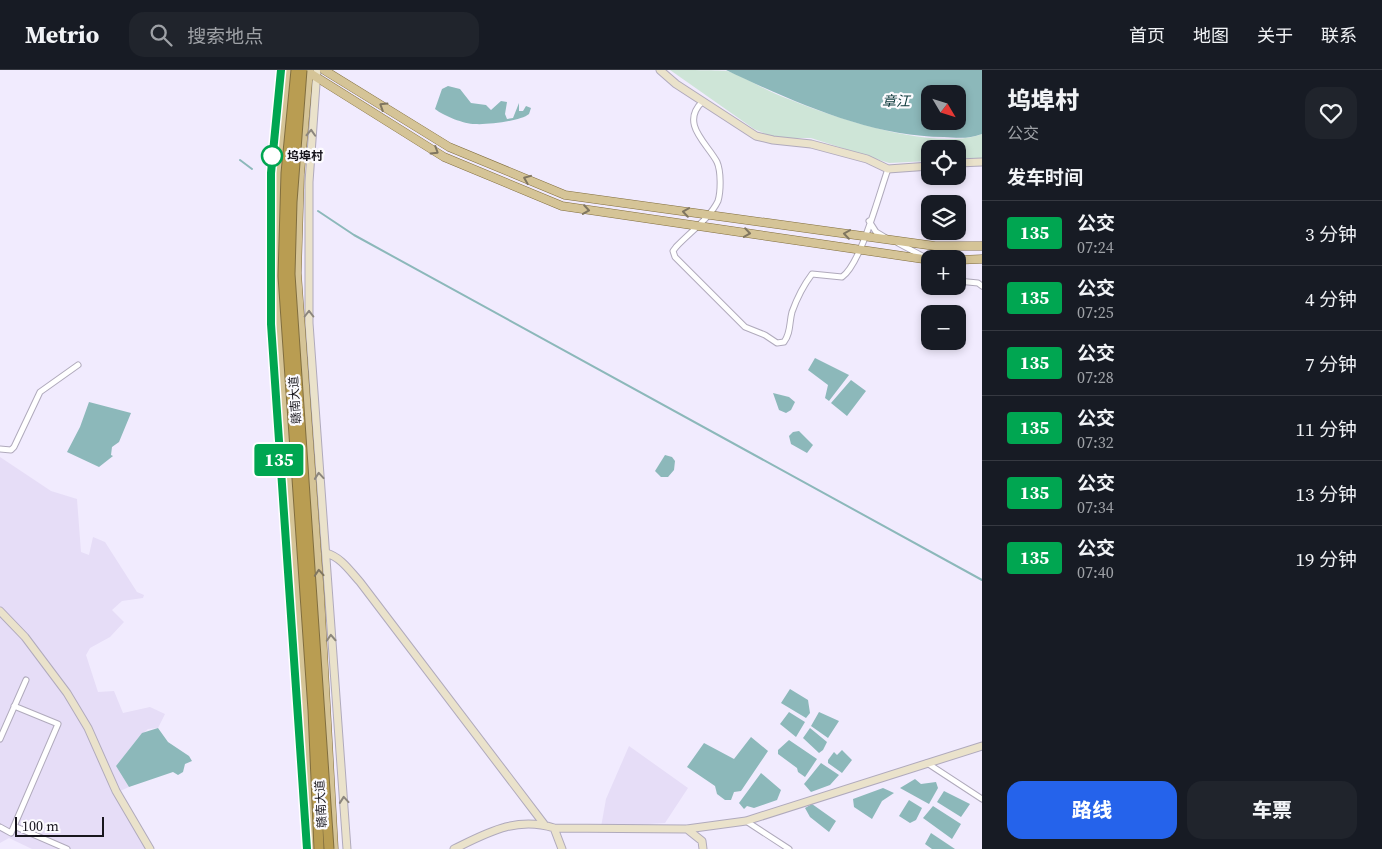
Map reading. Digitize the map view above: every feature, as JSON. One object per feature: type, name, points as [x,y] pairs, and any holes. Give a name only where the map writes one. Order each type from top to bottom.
[{"type":"highway","points":[[296,70],[286,173],[283,276],[313,710],[319,849]]},
{"type":"highway","points":[[306,70],[292,202],[290,274],[329,849]]},
{"type":"main road","name":"赣南大道","points":[[288,70],[277,179],[280,326],[314,849]]},
{"type":"main road","name":"赣南大道","points":[[306,70],[297,274],[320,596],[334,849]]},
{"type":"main road","points":[[306,70],[317,73],[444,156],[562,206],[921,259]]},
{"type":"main road","points":[[324,70],[449,147],[566,195],[935,246],[982,246]]},
{"type":"main road","points":[[284,98],[305,100]]},
{"type":"main road","points":[[966,260],[982,260]]},
{"type":"main road","points":[[297,599],[320,596]]},
{"type":"main road","points":[[302,663],[323,661]]},
{"type":"street","points":[[280,70],[271,173],[271,324],[307,849]]},
{"type":"street","points":[[660,70],[702,102],[756,136],[811,144],[867,159],[888,170],[921,167]]},
{"type":"street","points":[[317,73],[309,182],[309,323],[334,685],[348,849]]},
{"type":"street","points":[[702,102],[694,115],[694,127],[719,169],[718,200],[708,215],[673,251],[675,257],[745,327],[765,335],[777,343],[784,342],[788,336],[798,296],[812,274],[842,277],[850,272],[860,250],[888,170]]},
{"type":"street","points":[[966,163],[982,162]]},
{"type":"street","points":[[869,221],[876,232],[921,254]]},
{"type":"street","points":[[966,282],[978,283],[982,286]]},
{"type":"street","points":[[0,449],[11,450],[14,447],[40,392],[78,365]]},
{"type":"street","points":[[326,553],[334,555],[346,565],[360,582],[544,824]]},
{"type":"street","points":[[0,611],[25,637],[67,692],[88,728],[116,791],[150,849]]},
{"type":"street","points":[[0,739],[26,680]]},
{"type":"street","points":[[0,827],[12,833],[58,724],[14,706]]},
{"type":"street","points":[[454,849],[499,828],[518,823],[544,824],[554,828],[687,829],[746,821],[982,746]]},
{"type":"street","points":[[927,763],[982,799]]},
{"type":"street","points":[[746,821],[789,849]]},
{"type":"street","points":[[14,826],[67,849]]},
{"type":"street","points":[[554,828],[562,849]]},
{"type":"street","points":[[687,829],[702,841],[703,849]]},
{"type":"shaded area","points":[[670,70],[727,71],[776,94],[878,129],[935,139],[961,139],[982,134],[982,158],[966,159],[966,140],[921,140],[921,161],[889,163],[811,138],[775,138],[754,129]]},
{"type":"shaded area","points":[[0,457],[51,491],[77,499],[81,552],[89,555],[93,537],[105,542],[137,592],[144,595],[143,598],[122,601],[112,610],[124,622],[110,637],[90,648],[86,655],[98,692],[114,691],[123,713],[150,707],[165,714],[158,728],[148,729],[138,738],[116,766],[129,787],[120,791],[154,849],[32,849],[9,838],[0,843]]},
{"type":"shaded area","points":[[629,746],[688,788],[665,823],[601,827],[606,799]]},
{"type":"water","name":"章江","points":[[726,70],[982,70],[982,134],[954,138],[888,131],[832,115],[777,94]]},
{"type":"water","points":[[448,86],[460,89],[471,103],[486,105],[491,110],[501,101],[507,102],[505,114],[507,119],[513,118],[519,103],[519,111],[523,111],[526,106],[531,108],[529,114],[512,121],[487,124],[465,123],[435,109],[442,89]]},
{"type":"water","points":[[815,358],[849,375],[829,401],[825,398],[828,385],[808,370]]},
{"type":"water","points":[[851,380],[866,391],[847,416],[831,403]]},
{"type":"water","points":[[773,393],[789,397],[795,402],[791,410],[786,413],[779,410]]},
{"type":"water","points":[[89,402],[131,413],[119,442],[112,447],[111,455],[113,456],[99,467],[67,452],[80,427]]},
{"type":"water","points":[[799,431],[813,445],[807,453],[791,444],[789,436],[793,432]]},
{"type":"water","points":[[665,455],[672,457],[675,461],[674,470],[668,477],[661,477],[655,471]]},
{"type":"water","points":[[790,689],[808,700],[810,713],[806,718],[781,703]]},
{"type":"water","points":[[789,712],[805,722],[796,737],[780,724]]},
{"type":"water","points":[[819,712],[839,721],[828,738],[811,726]]},
{"type":"water","points":[[158,728],[168,742],[189,756],[192,761],[185,764],[183,772],[178,775],[173,772],[129,787],[116,766],[142,733]]},
{"type":"water","points":[[810,728],[827,742],[819,753],[803,738]]},
{"type":"water","points":[[751,737],[768,751],[741,791],[734,792],[731,800],[725,800],[717,794],[715,786],[687,767],[704,743],[734,759]]},
{"type":"water","points":[[789,740],[817,759],[805,777],[798,772],[797,768],[778,754],[778,750]]},
{"type":"water","points":[[842,750],[852,760],[842,773],[828,763],[828,760],[834,752],[837,755]]},
{"type":"water","points":[[821,763],[839,775],[830,785],[811,792],[804,784]]},
{"type":"water","points":[[761,773],[781,790],[777,800],[754,808],[747,806],[744,809],[739,803]]},
{"type":"water","points":[[915,779],[921,784],[936,782],[938,788],[929,804],[900,788]]},
{"type":"water","points":[[883,788],[894,793],[882,801],[872,819],[854,807],[853,799]]},
{"type":"water","points":[[944,791],[970,804],[961,817],[937,802]]},
{"type":"water","points":[[909,800],[922,808],[916,820],[910,823],[899,816]]},
{"type":"water","points":[[812,804],[836,821],[829,832],[810,817],[805,808]]},
{"type":"water","points":[[933,806],[961,824],[952,839],[923,818]]},
{"type":"water","points":[[931,833],[955,849],[932,849],[925,844]]},
{"type":"waterway","points":[[240,160],[252,169]]},
{"type":"waterway","points":[[318,211],[354,235],[982,580]]},
{"type":"bus line","name":"135","points":[[281,70],[271,173],[271,324],[307,849]]},
{"type":"place","name":"坞埠村","points":[[272,156]]}]
